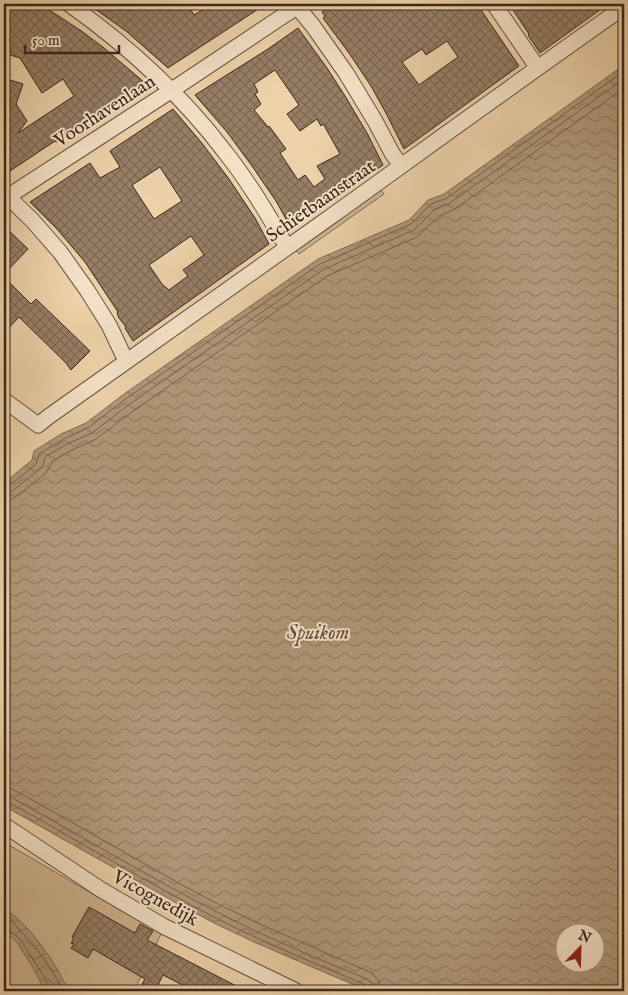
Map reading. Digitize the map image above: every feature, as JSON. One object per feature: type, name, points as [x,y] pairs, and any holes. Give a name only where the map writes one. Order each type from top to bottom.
[{"type":"street","points":[[69,4],[101,27],[172,90],[226,152],[251,188],[287,247]]},
{"type":"street","points":[[298,4],[346,73],[401,166]]},
{"type":"street","name":"Voorhavenlaan","points":[[5,196],[172,90],[298,4]]},
{"type":"street","points":[[494,4],[537,68]]},
{"type":"street","name":"Schietbaanstraat","points":[[4,400],[38,425],[624,7]]},
{"type":"street","points":[[5,196],[32,220],[60,252],[109,325],[126,361]]},
{"type":"street","name":"Vicognedijk","points":[[4,825],[132,908],[187,938],[296,991]]},
{"type":"shaded area","points":[[381,190],[384,194],[299,254],[296,251]]},
{"type":"shaded area","points":[[4,842],[161,934],[135,989],[139,991],[4,991]]},
{"type":"water","name":"Spuikom","points":[[624,65],[624,991],[368,991],[214,923],[4,806],[4,483],[32,460],[34,451],[61,434],[86,423],[124,394],[318,259],[409,220],[428,200],[444,194]]},
{"type":"water","points":[[4,912],[10,912],[29,930],[46,952],[65,983],[75,991],[45,991],[16,941],[4,932]]},
{"type":"building","points":[[4,4],[40,4],[104,48],[145,83],[4,175],[4,78],[23,84],[16,104],[27,121],[18,133],[74,96],[63,79],[42,93],[20,58],[4,53]]},
{"type":"building","points":[[88,4],[187,4],[194,15],[212,4],[266,4],[168,68],[126,31]]},
{"type":"building","points":[[334,4],[477,4],[519,66],[404,149],[371,86],[323,18],[325,16],[322,12]],"holes":[[[447,41],[458,57],[419,85],[402,62],[422,49],[426,55]]]},
{"type":"building","points":[[509,4],[608,4],[540,53]]},
{"type":"building","points":[[298,28],[345,96],[383,165],[291,228],[276,201],[252,166],[227,132],[195,95]],"holes":[[[275,70],[299,105],[287,114],[300,131],[317,119],[321,126],[323,124],[325,127],[340,154],[317,166],[325,179],[314,187],[305,175],[298,180],[280,153],[286,149],[254,110],[261,104],[255,94],[258,92],[254,84]]]},
{"type":"building","points":[[173,109],[229,179],[255,218],[269,244],[133,341],[119,318],[118,312],[85,262],[57,229],[30,202],[90,163],[100,178],[120,167],[110,151]],"holes":[[[160,167],[182,201],[154,219],[132,185]],[[191,236],[204,255],[183,270],[188,276],[169,290],[162,284],[149,265]]]},
{"type":"building","points":[[4,226],[28,249],[4,274]]},
{"type":"building","points":[[4,277],[31,304],[36,299],[90,351],[71,370],[19,317],[4,333]]},
{"type":"building","points":[[89,907],[135,933],[140,924],[153,931],[147,940],[246,991],[194,991],[163,975],[155,991],[138,991],[145,979],[93,949],[88,958],[71,948],[74,944],[71,943],[74,938],[72,937]]}]
